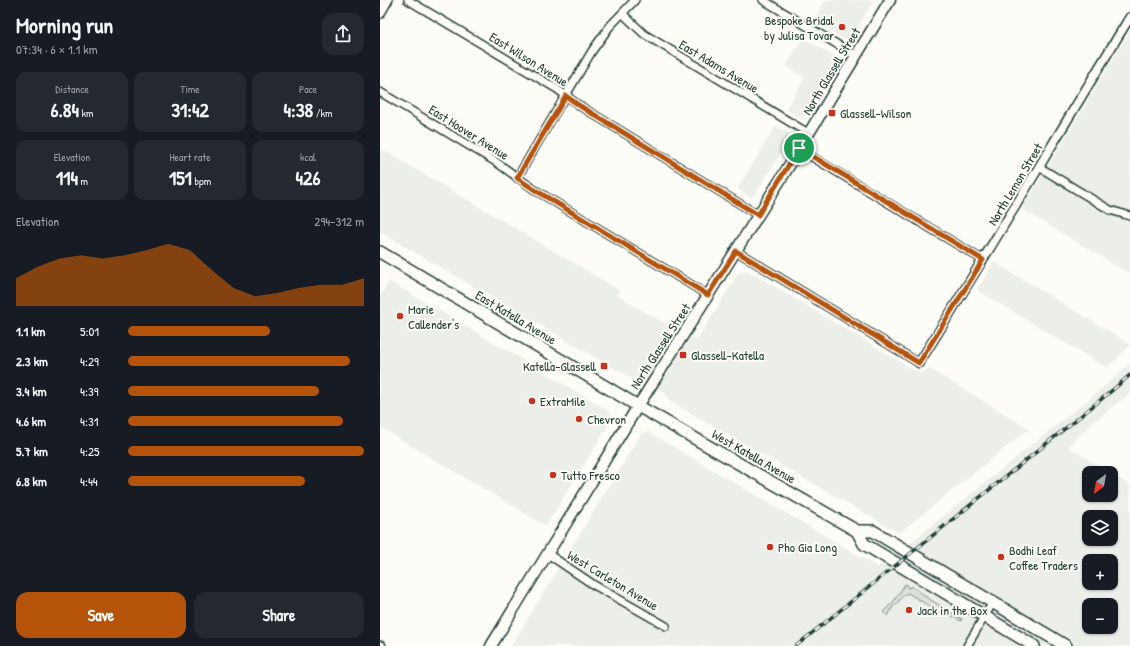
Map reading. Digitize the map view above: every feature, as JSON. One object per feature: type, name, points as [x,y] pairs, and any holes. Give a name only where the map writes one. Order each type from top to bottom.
[{"type":"main road","name":"North Glassell Street","points":[[491,646],[890,0]]},
{"type":"main road","name":"East Katella Avenue","points":[[380,252],[638,406]]},
{"type":"main road","name":"West Katella Avenue","points":[[638,406],[857,531],[873,531],[1066,646]]},
{"type":"main road","name":"West Katella Avenue","points":[[857,531],[864,544],[1034,646]]},
{"type":"street","name":"East Wilson Avenue","points":[[408,0],[557,89],[580,106],[758,215]]},
{"type":"street","points":[[517,178],[592,51],[610,26],[635,0]]},
{"type":"street","points":[[763,0],[855,55]]},
{"type":"street","points":[[380,14],[384,2]]},
{"type":"street","name":"East Adams Avenue","points":[[622,14],[644,34],[808,133]]},
{"type":"street","name":"North Lemon Street","points":[[919,363],[1130,17]]},
{"type":"street","name":"East Hoover Avenue","points":[[380,92],[496,162],[535,190],[708,295]]},
{"type":"street","points":[[799,148],[983,260]]},
{"type":"street","points":[[1039,167],[1110,210],[1130,216]]},
{"type":"street","points":[[736,251],[919,363]]},
{"type":"street","name":"West Carleton Avenue","points":[[548,554],[594,585],[666,626]]},
{"type":"street","points":[[967,646],[993,602]]},
{"type":"shaded area","points":[[826,0],[874,0],[849,41],[847,41],[813,21]]},
{"type":"shaded area","points":[[1130,31],[1130,274],[1022,209]]},
{"type":"shaded area","points":[[803,38],[838,60],[803,116],[798,117],[786,109],[805,78],[786,66]]},
{"type":"shaded area","points":[[776,126],[788,133],[790,138],[754,196],[750,197],[737,189]]},
{"type":"shaded area","points":[[380,148],[619,290],[617,295],[669,326],[697,340],[739,272],[748,271],[919,373],[930,369],[1029,429],[899,533],[668,400],[667,394],[637,377],[631,378],[380,232]]},
{"type":"shaded area","points":[[994,262],[1130,345],[1107,368],[977,290]]},
{"type":"shaded area","points":[[389,281],[609,411],[612,419],[546,526],[380,427],[380,296]]},
{"type":"shaded area","points":[[1130,363],[1130,393],[1086,428],[1068,447],[1099,466],[1082,466],[1082,502],[1118,502],[1118,478],[1130,485],[1130,646],[511,646],[641,434],[648,432],[878,567],[913,541],[1110,382]]},
{"type":"shaded area","points":[[905,584],[908,585],[907,587],[910,588],[911,586],[962,619],[961,621],[941,610],[938,615],[934,609],[908,593],[905,594],[893,606],[888,616],[883,612],[894,601]]},
{"type":"railway","points":[[796,646],[1130,375]]},
{"type":"place","name":"Bespoke Bridal by Julisa Tovar","points":[[842,27]]},
{"type":"place","name":"Glassell-Wilson","points":[[832,113]]},
{"type":"place","name":"Marie Callender's","points":[[400,316]]},
{"type":"place","name":"Glassell-Katella","points":[[683,355]]},
{"type":"place","name":"Katella-Glassell","points":[[604,366]]},
{"type":"place","name":"ExtraMile","points":[[532,401]]},
{"type":"place","name":"Chevron","points":[[579,419]]},
{"type":"place","name":"Tutto Fresco","points":[[553,475]]},
{"type":"place","name":"Pho Gia Long","points":[[770,547]]},
{"type":"place","name":"Bodhi Leaf Coffee Traders","points":[[1001,557]]},
{"type":"place","name":"Jack in the Box","points":[[909,610]]},
{"type":"route","points":[[566,96],[758,215],[799,148],[983,260],[919,363],[736,251],[708,295],[517,178],[566,96]]}]
